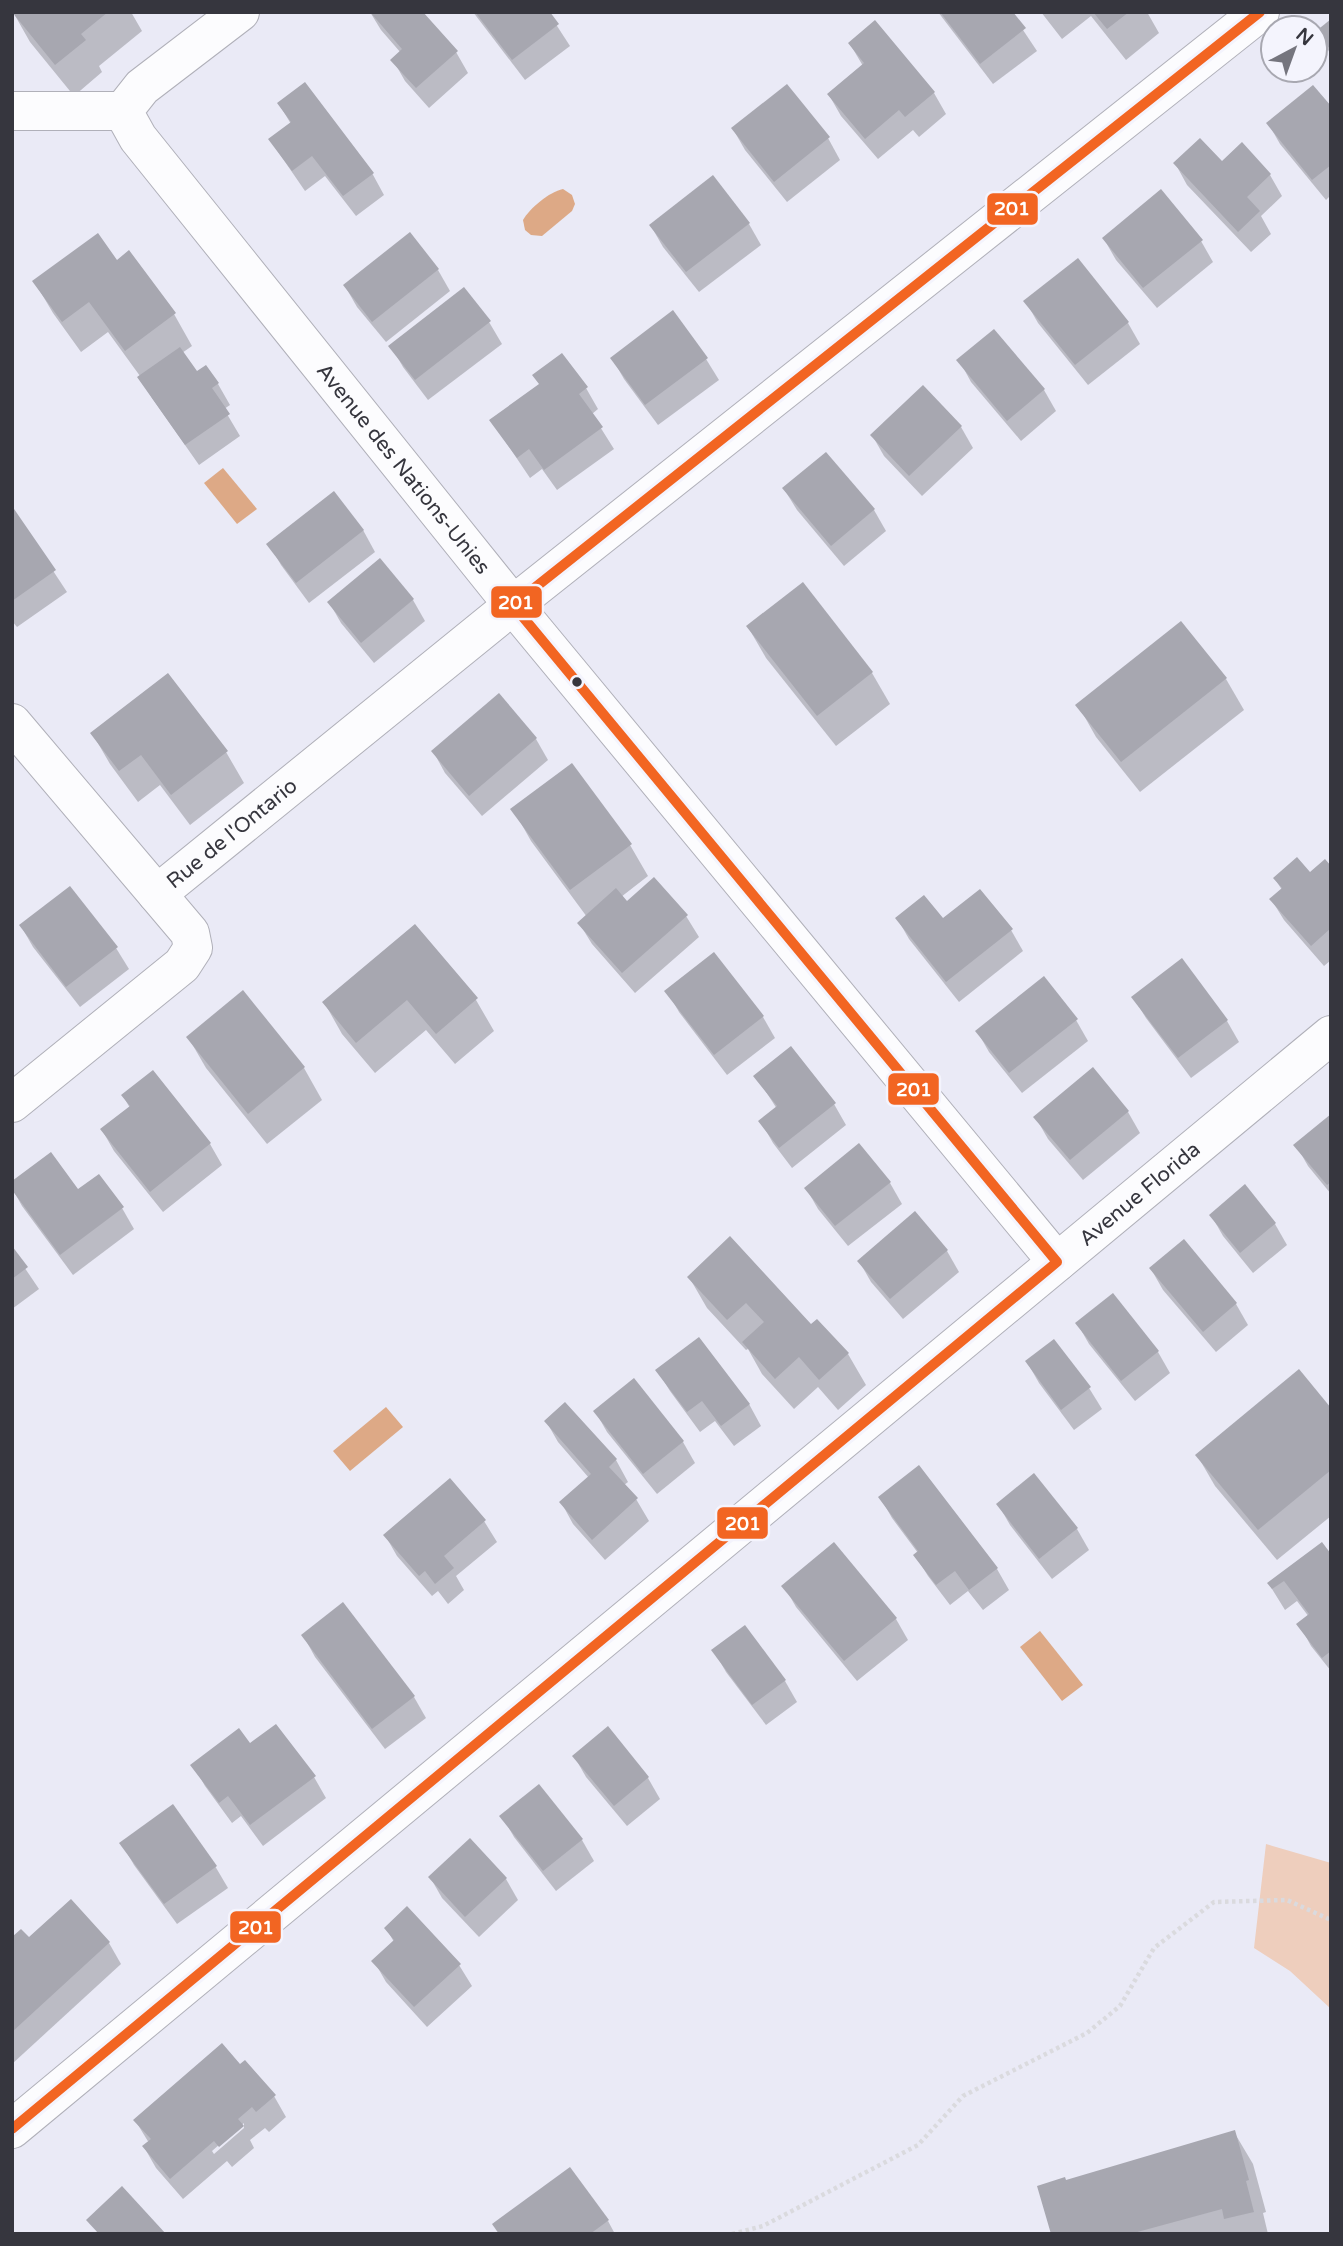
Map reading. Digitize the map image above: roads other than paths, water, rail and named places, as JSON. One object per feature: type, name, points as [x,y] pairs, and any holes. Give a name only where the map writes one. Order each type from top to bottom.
[{"type":"street","points":[[12,111],[123,111],[142,87],[240,12]]},
{"type":"street","name":"Rue de l'Ontario","points":[[12,1103],[182,965],[193,948],[190,933],[157,894],[513,605],[1260,12]]},
{"type":"street","name":"Avenue des Nations-Unies","points":[[123,111],[138,138],[513,605],[1057,1262]]},
{"type":"street","points":[[12,723],[157,894]]},
{"type":"street","name":"Avenue Florida","points":[[12,2129],[1331,1035]]}]
